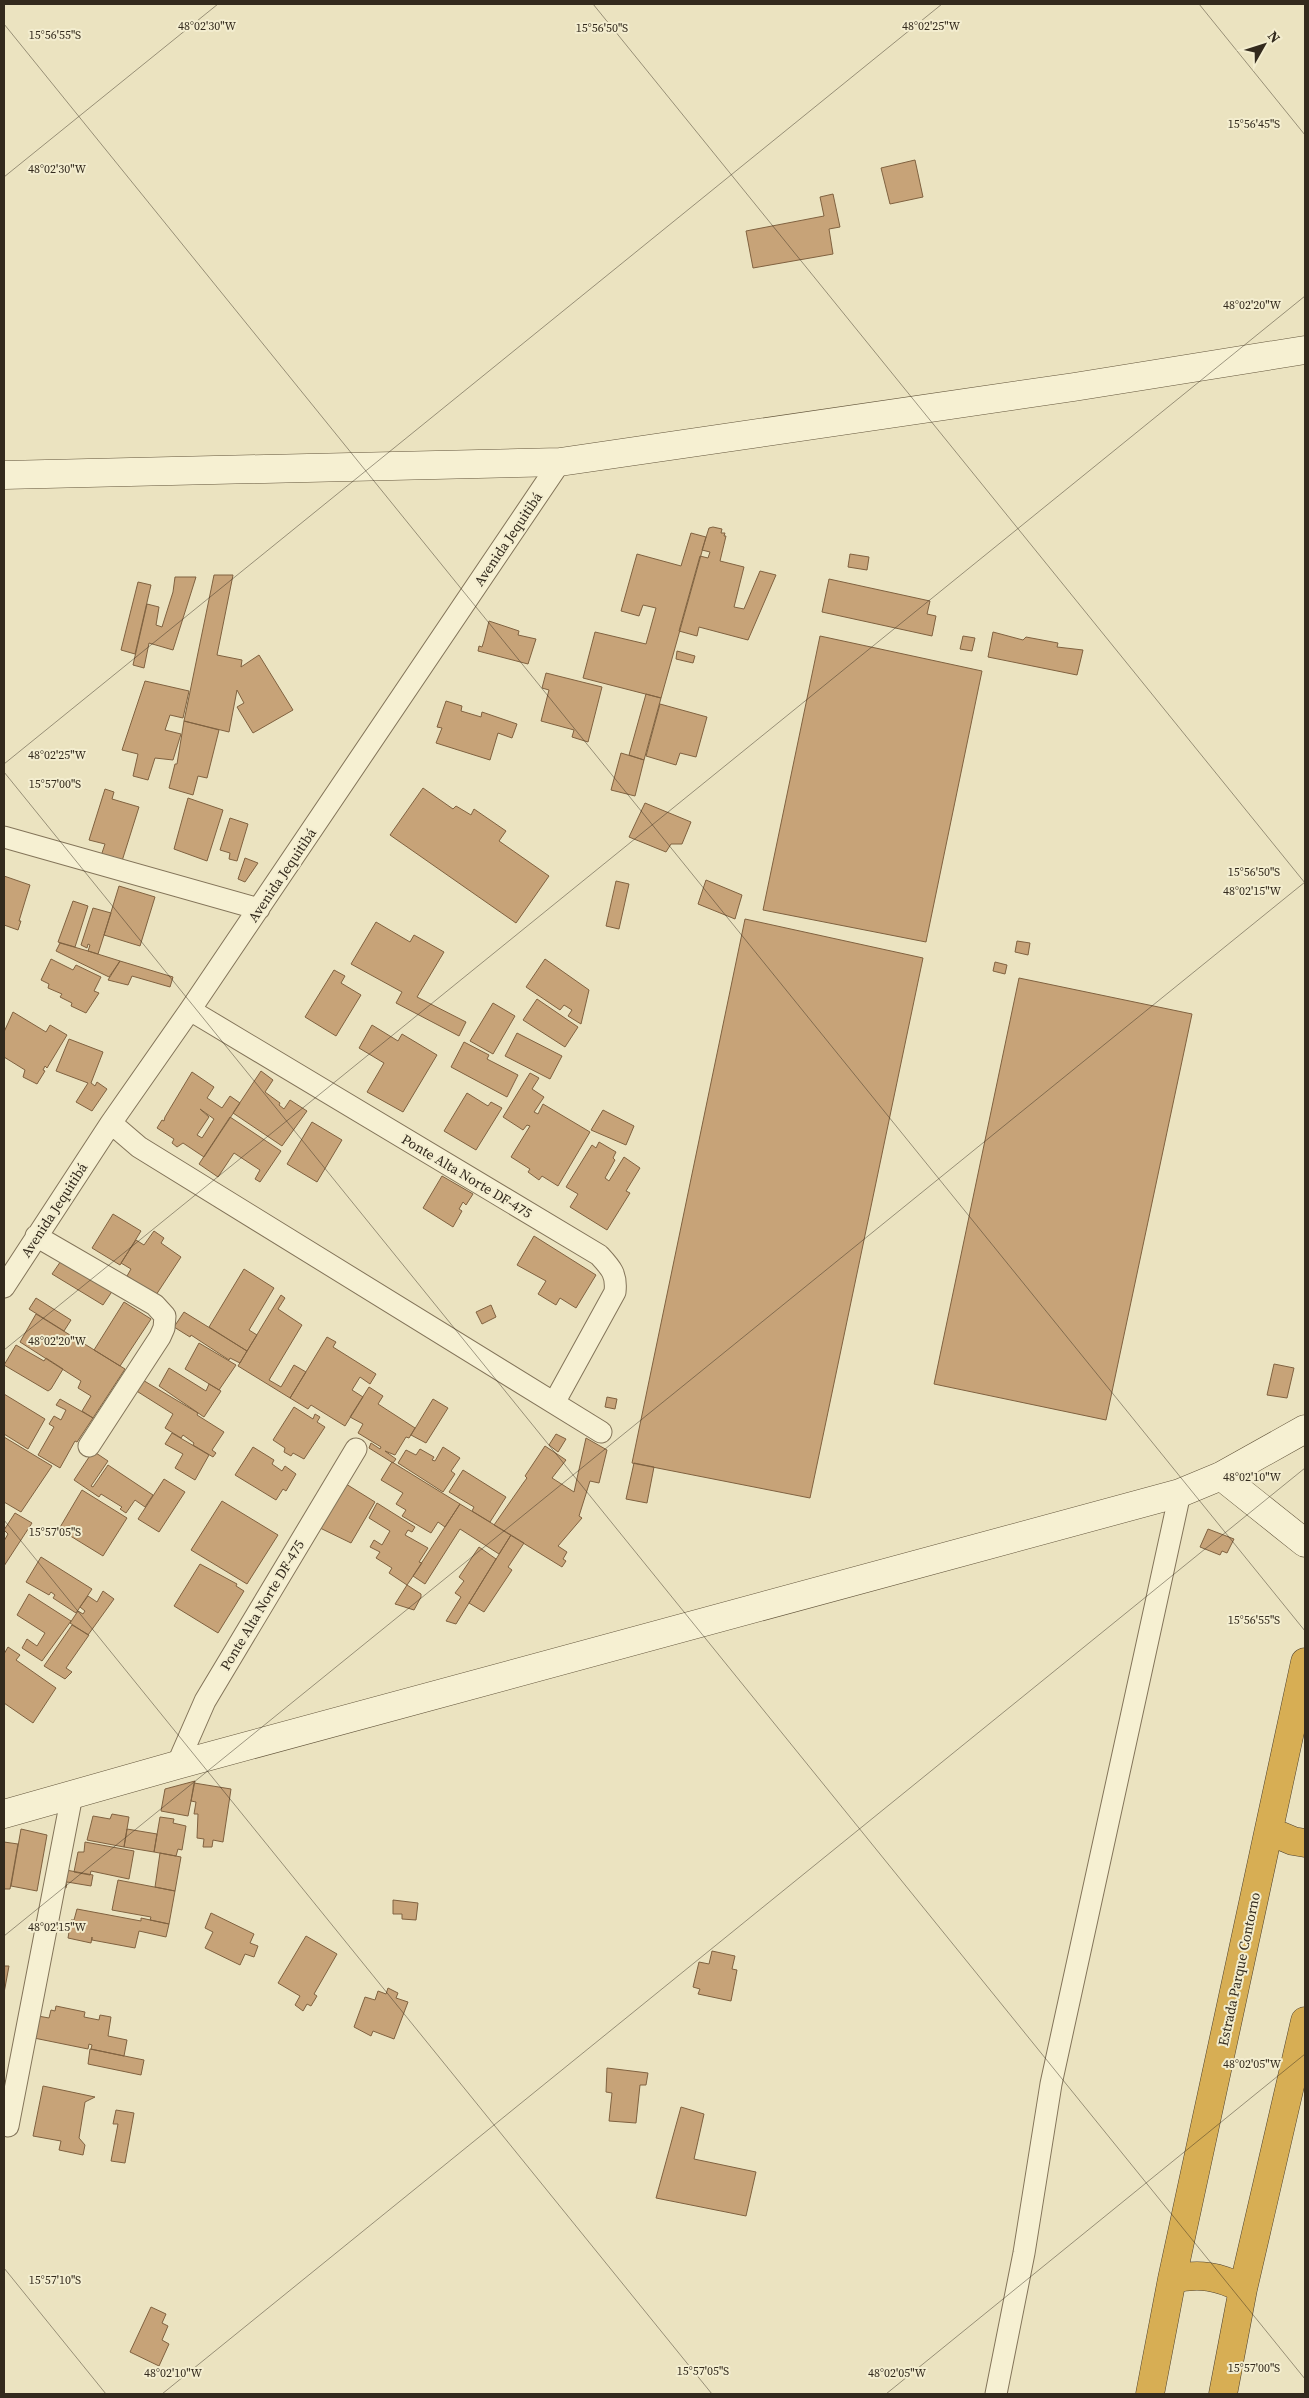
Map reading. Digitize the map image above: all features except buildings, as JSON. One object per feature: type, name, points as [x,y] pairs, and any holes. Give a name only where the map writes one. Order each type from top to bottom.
[{"type":"highway","name":"Estrada Parque Contorno","points":[[1150,2394],[1172,2278],[1305,1662]]},
{"type":"highway","points":[[1269,1831],[1293,1841],[1305,1843]]},
{"type":"highway","points":[[1223,2394],[1244,2289],[1305,2020]]},
{"type":"highway","points":[[1172,2278],[1190,2275],[1209,2275],[1227,2280],[1244,2289]]},
{"type":"street","points":[[4,475],[560,462],[1074,387],[1305,350]]},
{"type":"street","name":"Avenida Jequitibá","points":[[4,1287],[111,1123],[190,1010],[560,462]]},
{"type":"street","points":[[4,837],[259,908]]},
{"type":"street","name":"Ponte Alta Norte DF-475","points":[[190,1010],[599,1256],[609,1266],[617,1280],[615,1292],[554,1403]]},
{"type":"street","points":[[111,1123],[139,1147],[600,1432]]},
{"type":"street","points":[[36,1236],[155,1305],[165,1316],[164,1328],[160,1337],[89,1446]]},
{"type":"street","points":[[4,1814],[1180,1493],[1221,1476],[1305,1429]]},
{"type":"street","name":"Ponte Alta Norte DF-475","points":[[178,1765],[204,1701],[356,1449]]},
{"type":"street","points":[[1221,1476],[1305,1543]]},
{"type":"street","points":[[996,2394],[1024,2253],[1052,2084],[1180,1493]]},
{"type":"street","points":[[8,2126],[72,1795]]}]
